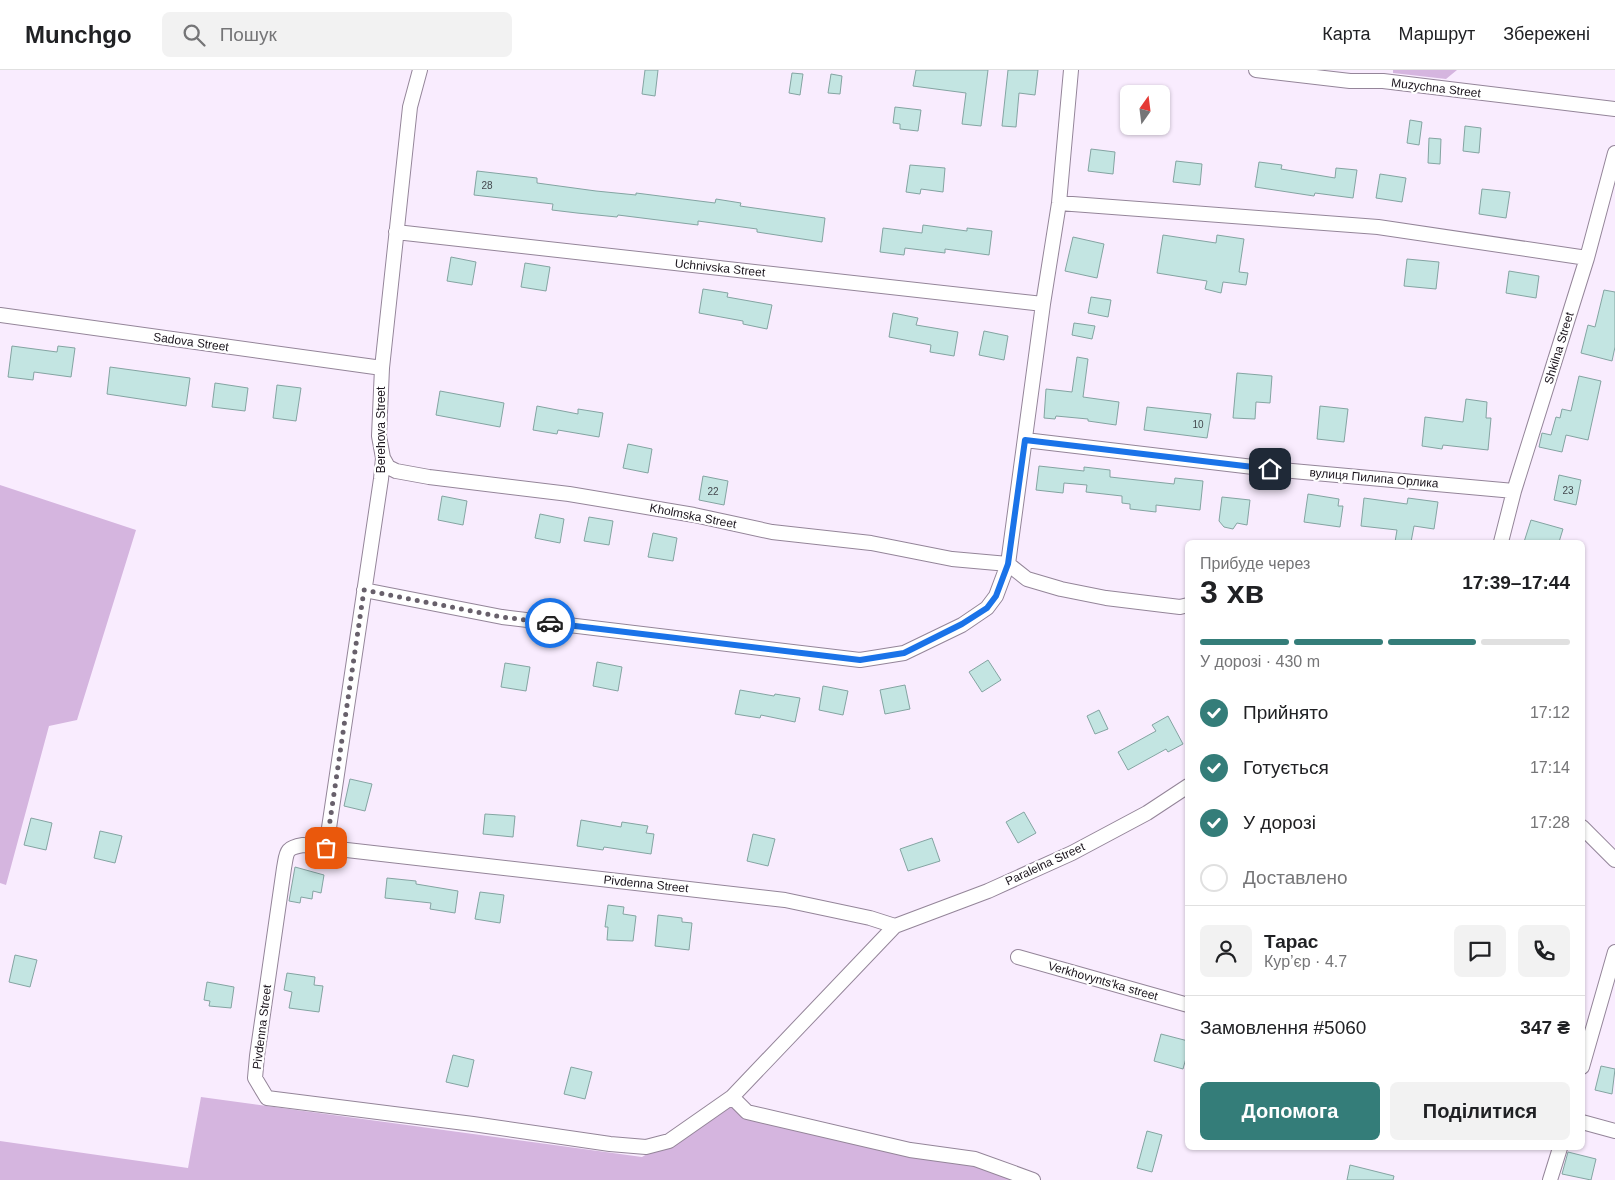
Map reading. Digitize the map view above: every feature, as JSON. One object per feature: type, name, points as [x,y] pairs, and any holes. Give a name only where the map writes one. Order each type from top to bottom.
[{"type":"street","name":"Berehova Street","points":[[326,848],[383,458],[379,436],[382,368],[410,107],[420,70]]},
{"type":"street","points":[[364,590],[502,617],[860,660],[904,653],[962,624],[987,608],[996,596],[1008,564],[1043,304],[1059,203],[1071,70]]},
{"type":"street","name":"Muzychna Street","points":[[1256,70],[1350,81],[1385,76],[1615,110]]},
{"type":"street","name":"Shkilna Street","points":[[1502,540],[1514,491],[1586,258],[1615,153]]},
{"type":"street","points":[[1059,203],[1378,227],[1586,258]]},
{"type":"street","name":"Uchnivska Street","points":[[396,232],[1043,304]]},
{"type":"street","name":"Sadova Street","points":[[0,314],[382,368]]},
{"type":"street","name":"вулиця Пилипа Орлика","points":[[1025,440],[1270,469],[1514,491]]},
{"type":"street","name":"Kholmska Street","points":[[383,458],[388,466],[396,471],[569,494],[694,515],[772,532],[872,543],[952,559],[1008,564]]},
{"type":"street","points":[[1008,564],[1027,578],[1061,589],[1106,598],[1180,607],[1185,606]]},
{"type":"street","name":"Paralelna Street","points":[[895,926],[988,891],[1072,853],[1147,813],[1185,788]]},
{"type":"street","points":[[1585,830],[1615,860]]},
{"type":"street","name":"Pivdenna Street","points":[[303,845],[785,900],[870,918],[895,926],[732,1096],[669,1141],[646,1147],[267,1098],[255,1078],[256,1056],[287,853],[292,847],[303,845]]},
{"type":"street","points":[[1585,1057],[1615,952]]},
{"type":"street","name":"Verkhovynts'ka street","points":[[1018,957],[1185,1003]]},
{"type":"street","points":[[732,1096],[747,1112],[910,1150],[975,1159],[1033,1180]]},
{"type":"street","points":[[1585,1123],[1615,1131]]},
{"type":"street","points":[[1550,1180],[1559,1150]]},
{"type":"shaded area","points":[[1393,70],[1457,70],[1446,79],[1393,73]]},
{"type":"shaded area","points":[[0,485],[136,530],[77,720],[49,726],[6,885],[0,883]]},
{"type":"shaded area","points":[[201,1097],[642,1157],[669,1141],[732,1097],[747,1112],[1033,1180],[0,1180],[0,1141],[188,1168]]},
{"type":"building","points":[[645,70],[658,70],[655,96],[642,94]]},
{"type":"building","points":[[916,70],[988,70],[981,126],[962,124],[966,93],[913,86]]},
{"type":"building","points":[[1008,70],[1038,70],[1035,95],[1019,93],[1016,127],[1002,126]]},
{"type":"building","points":[[792,73],[803,74],[800,95],[789,93]]},
{"type":"building","points":[[831,74],[842,76],[840,94],[828,93]]},
{"type":"building","points":[[895,107],[921,110],[918,131],[900,129],[900,124],[893,123]]},
{"type":"building","points":[[1410,120],[1422,122],[1419,145],[1407,143]]},
{"type":"building","points":[[1465,126],[1481,128],[1479,153],[1463,151]]},
{"type":"building","points":[[1429,138],[1441,139],[1440,164],[1428,163]]},
{"type":"building","points":[[1091,149],[1115,152],[1113,174],[1088,171]]},
{"type":"building","points":[[1176,161],[1202,164],[1200,185],[1173,182]]},
{"type":"building","points":[[1259,162],[1282,165],[1281,169],[1335,178],[1336,168],[1357,170],[1353,198],[1315,193],[1314,196],[1255,187]]},
{"type":"building","points":[[910,165],[945,168],[943,192],[921,189],[920,194],[906,192]]},
{"type":"building","points":[[477,171],[537,178],[537,183],[596,191],[636,195],[636,193],[715,203],[716,199],[741,203],[740,206],[825,218],[822,242],[757,232],[757,229],[698,221],[698,225],[618,215],[617,217],[552,210],[553,204],[474,195]]},
{"type":"building","points":[[1380,174],[1406,178],[1402,202],[1376,198]]},
{"type":"building","points":[[1482,189],[1510,192],[1506,218],[1479,214]]},
{"type":"building","points":[[923,225],[967,231],[967,228],[992,231],[989,255],[945,249],[945,253],[905,248],[904,255],[880,252],[883,228],[922,233]]},
{"type":"building","points":[[1163,235],[1216,243],[1217,235],[1244,239],[1239,272],[1248,273],[1246,285],[1223,282],[1221,293],[1205,289],[1207,281],[1157,273]]},
{"type":"building","points":[[1073,237],[1104,244],[1097,278],[1065,271]]},
{"type":"building","points":[[451,257],[476,262],[472,285],[447,281]]},
{"type":"building","points":[[1407,259],[1439,262],[1436,289],[1404,286]]},
{"type":"building","points":[[525,263],[550,267],[546,291],[521,287]]},
{"type":"building","points":[[1509,271],[1539,276],[1536,298],[1506,293]]},
{"type":"building","points":[[703,289],[728,293],[727,297],[772,305],[767,329],[743,324],[743,321],[699,313]]},
{"type":"building","points":[[1604,290],[1615,292],[1615,347],[1612,361],[1581,353],[1588,325],[1595,327]]},
{"type":"building","points":[[1091,297],[1111,300],[1108,317],[1088,313]]},
{"type":"building","points":[[893,313],[918,318],[916,325],[958,332],[954,356],[930,352],[931,345],[889,337]]},
{"type":"building","points":[[1074,323],[1095,326],[1092,339],[1072,335]]},
{"type":"building","points":[[984,331],[1008,336],[1004,360],[979,355]]},
{"type":"building","points":[[12,346],[57,352],[58,346],[75,348],[71,377],[34,372],[33,380],[8,377]]},
{"type":"building","points":[[1077,357],[1088,359],[1083,397],[1119,402],[1116,425],[1088,421],[1088,419],[1056,416],[1055,419],[1044,418],[1046,389],[1072,392]]},
{"type":"building","points":[[110,367],[190,378],[186,406],[107,394]]},
{"type":"building","points":[[1237,373],[1272,376],[1270,403],[1256,402],[1255,419],[1233,418]]},
{"type":"building","points":[[1579,376],[1601,381],[1588,440],[1566,435],[1562,452],[1539,447],[1542,433],[1551,435],[1556,417],[1560,418],[1562,409],[1571,411]]},
{"type":"building","points":[[215,383],[248,388],[245,411],[212,407]]},
{"type":"building","points":[[277,385],[301,388],[296,421],[273,418]]},
{"type":"building","points":[[440,391],[504,403],[500,427],[436,415]]},
{"type":"building","points":[[1466,399],[1487,402],[1486,418],[1491,418],[1488,450],[1443,445],[1442,449],[1422,446],[1425,417],[1463,422]]},
{"type":"building","points":[[537,406],[578,414],[578,409],[603,413],[599,437],[558,430],[557,434],[533,430]]},
{"type":"building","points":[[1320,406],[1348,409],[1344,442],[1317,439]]},
{"type":"building","points":[[1147,407],[1211,414],[1207,438],[1144,430]]},
{"type":"building","points":[[628,444],[652,449],[648,473],[623,468]]},
{"type":"building","points":[[1039,466],[1084,471],[1084,467],[1110,470],[1110,477],[1174,484],[1175,478],[1203,481],[1200,510],[1156,505],[1156,512],[1130,509],[1130,504],[1122,503],[1122,496],[1086,492],[1087,485],[1064,483],[1063,493],[1036,490]]},
{"type":"building","points":[[1559,475],[1581,480],[1576,505],[1554,500]]},
{"type":"building","points":[[703,476],[728,481],[724,505],[699,500]]},
{"type":"building","points":[[1308,494],[1339,499],[1338,506],[1343,506],[1340,527],[1304,522]]},
{"type":"building","points":[[442,496],[467,501],[463,525],[438,520]]},
{"type":"building","points":[[1222,497],[1250,500],[1247,525],[1237,523],[1233,529],[1224,527],[1219,521]]},
{"type":"building","points":[[1364,498],[1407,504],[1408,498],[1438,502],[1434,529],[1414,526],[1411,540],[1395,540],[1397,530],[1361,526]]},
{"type":"building","points":[[540,514],[564,519],[560,543],[535,538]]},
{"type":"building","points":[[589,517],[613,521],[609,545],[584,541]]},
{"type":"building","points":[[1531,520],[1563,529],[1560,540],[1525,540]]},
{"type":"building","points":[[653,533],[677,538],[673,561],[648,557]]},
{"type":"building","points":[[988,660],[1001,680],[982,692],[969,672]]},
{"type":"building","points":[[597,662],[622,667],[618,691],[593,686]]},
{"type":"building","points":[[505,663],[530,667],[526,691],[501,687]]},
{"type":"building","points":[[905,685],[910,709],[885,714],[880,690]]},
{"type":"building","points":[[823,686],[848,691],[843,715],[819,710]]},
{"type":"building","points":[[740,690],[800,698],[795,722],[761,715],[760,718],[735,714]]},
{"type":"building","points":[[1099,710],[1108,729],[1095,734],[1087,716]]},
{"type":"building","points":[[1168,716],[1183,744],[1168,752],[1166,749],[1128,770],[1118,752],[1156,731],[1152,725]]},
{"type":"building","points":[[350,779],[372,784],[365,811],[344,806]]},
{"type":"building","points":[[1024,812],[1036,833],[1018,843],[1006,822]]},
{"type":"building","points":[[485,814],[515,816],[513,837],[483,834]]},
{"type":"building","points":[[31,818],[52,823],[46,850],[24,845]]},
{"type":"building","points":[[581,820],[621,827],[622,822],[648,826],[646,833],[654,834],[651,854],[604,847],[603,850],[577,846]]},
{"type":"building","points":[[100,831],[122,836],[115,863],[94,858]]},
{"type":"building","points":[[753,834],[775,839],[768,866],[747,861]]},
{"type":"building","points":[[932,838],[940,861],[908,871],[900,849]]},
{"type":"building","points":[[295,867],[324,875],[321,893],[313,891],[312,899],[301,897],[300,903],[289,901]]},
{"type":"building","points":[[387,878],[416,881],[416,884],[458,891],[455,913],[430,909],[431,903],[385,898]]},
{"type":"building","points":[[480,892],[504,895],[500,923],[475,919]]},
{"type":"building","points":[[608,905],[624,907],[623,914],[636,916],[633,941],[607,940],[608,927],[605,927]]},
{"type":"building","points":[[658,915],[682,918],[682,922],[692,923],[689,950],[655,946]]},
{"type":"building","points":[[15,955],[37,960],[30,987],[9,982]]},
{"type":"building","points":[[287,973],[315,977],[314,985],[323,986],[319,1012],[289,1008],[292,992],[284,990]]},
{"type":"building","points":[[207,982],[234,987],[231,1008],[209,1006],[210,1001],[204,1000]]},
{"type":"building","points":[[1161,1034],[1185,1040],[1183,1069],[1154,1061]]},
{"type":"building","points":[[453,1055],[474,1060],[468,1087],[446,1082]]},
{"type":"building","points":[[1601,1066],[1615,1069],[1612,1094],[1595,1090]]},
{"type":"building","points":[[571,1067],[592,1072],[585,1099],[564,1094]]},
{"type":"building","points":[[1147,1131],[1162,1135],[1152,1172],[1137,1168]]},
{"type":"building","points":[[1568,1152],[1596,1159],[1591,1180],[1562,1174]]},
{"type":"building","points":[[1350,1165],[1394,1176],[1393,1180],[1347,1180]]},
{"type":"way so far","points":[[326,848],[364,590],[502,617],[550,623]]},
{"type":"route","points":[[550,623],[860,660],[904,653],[962,624],[987,608],[996,596],[1008,564],[1025,440],[1270,469]]}]
